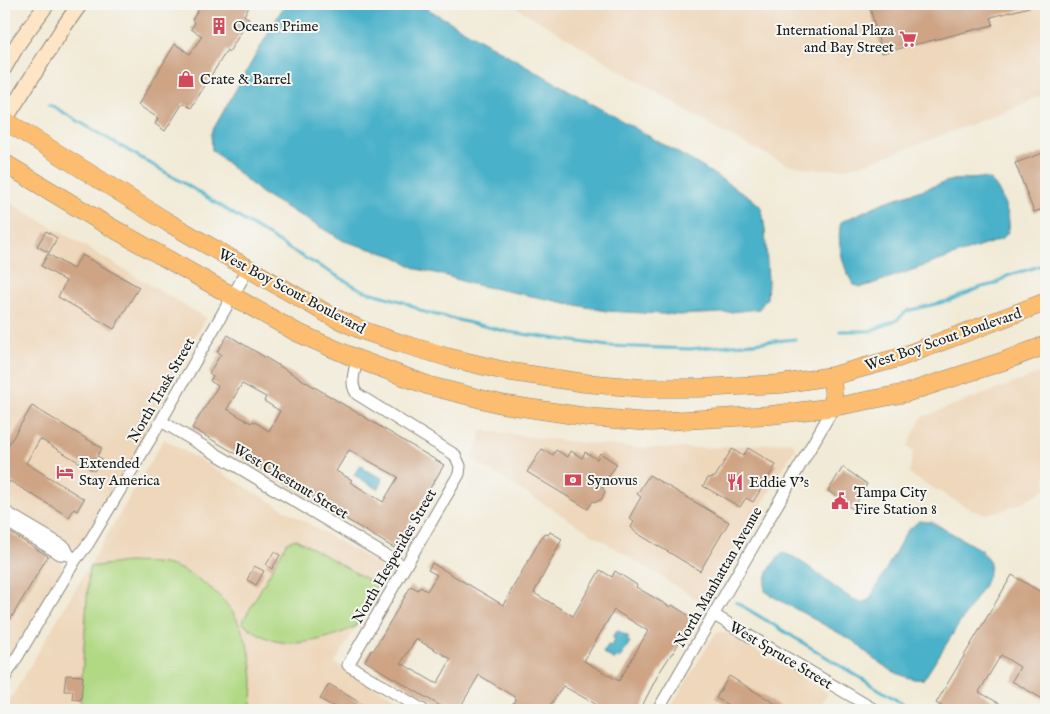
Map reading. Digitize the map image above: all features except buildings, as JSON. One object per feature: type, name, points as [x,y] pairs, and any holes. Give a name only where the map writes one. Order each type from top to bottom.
[{"type":"main road","name":"West Boy Scout Boulevard","points":[[4,120],[168,222],[334,317],[364,331],[447,357],[505,371],[585,383],[642,388],[698,388],[781,384],[832,376],[898,358],[1046,302]]},
{"type":"main road","name":"West Boy Scout Boulevard","points":[[4,164],[296,332],[357,359],[430,386],[492,402],[587,417],[659,422],[771,415],[834,407],[906,393],[1004,361],[1046,345]]},
{"type":"main road","points":[[832,376],[834,407]]},
{"type":"street","points":[[4,68],[19,42],[47,4]]},
{"type":"street","points":[[4,120],[80,4]]},
{"type":"street","name":"North Trask Street","points":[[4,679],[73,557],[88,544],[248,269]]},
{"type":"street","name":"North Hesperides Street","points":[[357,359],[352,382],[353,389],[357,394],[455,455],[459,460],[459,474],[348,665],[424,710]]},
{"type":"street","name":"North Manhattan Avenue","points":[[658,710],[834,407]]},
{"type":"street","name":"West Chestnut Street","points":[[161,421],[405,567]]},
{"type":"street","points":[[4,512],[65,547],[73,557]]},
{"type":"street","points":[[4,520],[60,554],[73,557]]},
{"type":"street","name":"West Spruce Street","points":[[714,615],[875,710]]},
{"type":"shaded area","points":[[511,4],[1046,4],[1046,93],[998,114],[873,161],[843,169],[812,169],[786,164],[728,135]]},
{"type":"shaded area","points":[[4,199],[206,318],[177,366],[145,433],[148,435],[87,537],[76,547],[71,548],[4,508]]},
{"type":"shaded area","points":[[1046,371],[1046,489],[1021,503],[986,514],[973,511],[909,474],[913,451],[907,447],[922,417]]},
{"type":"shaded area","points":[[482,430],[545,439],[638,448],[709,448],[792,442],[795,448],[708,597],[708,603],[705,604],[470,458],[479,442]]},
{"type":"shaded area","points":[[164,439],[389,571],[335,663],[414,710],[4,710]]},
{"type":"shaded area","points":[[4,524],[59,557],[62,565],[61,571],[4,668]]},
{"type":"shaded area","points":[[719,632],[727,633],[828,693],[818,710],[669,710],[715,634]]},
{"type":"green space","points":[[296,539],[377,585],[355,627],[314,641],[293,643],[272,640],[242,623],[287,542]]},
{"type":"green space","points":[[127,562],[174,566],[206,585],[229,608],[244,635],[249,650],[253,681],[249,710],[80,710],[89,567]]},
{"type":"water","points":[[285,4],[419,4],[699,165],[751,198],[761,207],[765,229],[767,298],[759,309],[680,315],[606,311],[467,283],[444,275],[417,269],[394,256],[344,241],[261,193],[212,150],[211,133]]},
{"type":"water","points":[[981,178],[992,182],[1005,204],[1009,229],[1002,239],[869,285],[862,287],[854,285],[841,255],[839,237],[841,222],[882,203],[952,180]]},
{"type":"water","points":[[360,465],[364,467],[363,469],[382,478],[381,480],[383,481],[378,489],[354,475]]},
{"type":"water","points":[[919,521],[932,522],[981,550],[990,562],[989,572],[984,585],[924,679],[915,679],[896,673],[869,655],[855,642],[765,591],[769,570],[783,553],[803,563],[845,594],[855,600],[864,602],[870,599],[906,532]]},
{"type":"water","points":[[617,630],[629,637],[627,640],[630,642],[620,658],[617,657],[615,660],[603,653],[608,645],[611,646],[615,639],[612,637]]},
{"type":"waterway","points":[[49,104],[187,185],[291,250],[362,290],[404,302],[424,312],[509,332],[608,346],[690,349],[795,339]]},
{"type":"waterway","points":[[840,331],[870,331],[897,320],[907,311],[948,301],[982,287],[995,284],[1007,276],[1046,264]]},
{"type":"waterway","points":[[736,602],[913,710]]},
{"type":"place","name":"Oceans Prime","points":[[219,26]]},
{"type":"place","name":"International Plaza and Bay Street","points":[[908,39]]},
{"type":"place","name":"Crate & Barrel","points":[[186,79]]},
{"type":"place","name":"Extended Stay America","points":[[65,472]]},
{"type":"place","name":"Synovus","points":[[573,480]]},
{"type":"place","name":"Eddie V's","points":[[735,482]]},
{"type":"place","name":"Tampa City Fire Station 8","points":[[840,501]]}]
